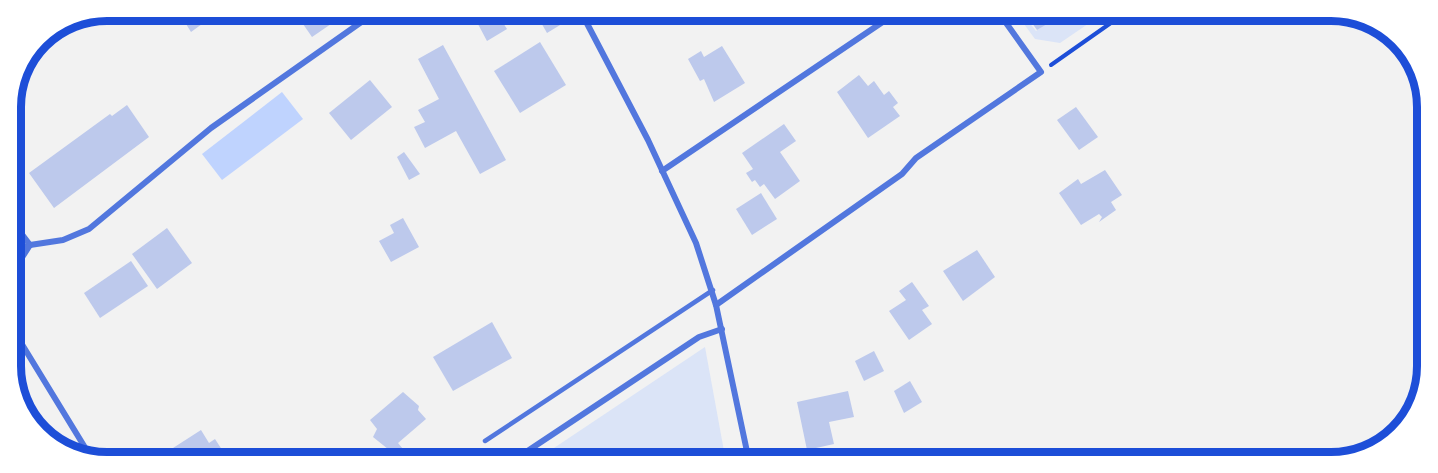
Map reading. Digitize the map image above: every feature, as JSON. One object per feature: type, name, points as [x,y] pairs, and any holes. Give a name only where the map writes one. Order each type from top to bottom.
[{"type":"street","points":[[21,259],[30,245],[63,240],[89,229],[211,128],[363,21]]},
{"type":"street","points":[[586,21],[696,243],[713,290],[747,452]]},
{"type":"street","points":[[662,171],[884,21]]},
{"type":"street","points":[[716,305],[902,174],[916,158],[1041,72],[1005,21]]},
{"type":"street","points":[[21,233],[30,245]]},
{"type":"street","points":[[526,452],[699,337],[722,329]]},
{"type":"street","points":[[21,343],[86,449]]},
{"type":"lane","points":[[21,248],[30,245]]},
{"type":"lane","points":[[485,441],[619,350],[713,290]]},
{"type":"path","points":[[1041,72],[1114,21]]},
{"type":"shaded area","points":[[1022,21],[1028,21],[1036,31],[1050,21],[1092,21],[1060,43],[1035,39]]},
{"type":"shaded area","points":[[705,347],[724,451],[548,452]]},
{"type":"water","points":[[282,92],[303,119],[222,180],[202,154]]},
{"type":"building","points":[[184,21],[206,21],[191,32]]},
{"type":"building","points":[[301,21],[335,21],[312,37]]},
{"type":"building","points":[[476,21],[502,21],[507,29],[487,41]]},
{"type":"building","points":[[540,21],[567,21],[547,33]]},
{"type":"building","points":[[1045,21],[1047,24],[1037,30],[1032,23]]},
{"type":"building","points":[[540,42],[566,85],[520,113],[494,71]]},
{"type":"building","points":[[443,45],[506,160],[480,174],[456,131],[425,148],[414,127],[425,122],[418,110],[439,99],[418,59]]},
{"type":"building","points":[[722,46],[745,83],[714,102],[704,79],[700,81],[688,59],[701,51],[704,57]]},
{"type":"building","points":[[859,75],[868,86],[874,81],[884,95],[889,91],[898,103],[893,107],[900,116],[868,138],[837,92]]},
{"type":"building","points":[[370,80],[392,107],[351,140],[329,113]]},
{"type":"building","points":[[127,105],[149,137],[54,208],[29,173],[110,114],[112,116]]},
{"type":"building","points":[[1076,107],[1098,137],[1079,150],[1057,120]]},
{"type":"building","points":[[784,124],[796,141],[780,152],[800,181],[775,199],[764,184],[760,187],[755,180],[752,182],[746,173],[753,169],[742,153]]},
{"type":"building","points":[[404,152],[420,174],[409,180],[397,157]]},
{"type":"building","points":[[1105,170],[1122,195],[1111,202],[1116,210],[1099,222],[1102,217],[1099,214],[1081,225],[1059,193],[1078,179],[1081,184]]},
{"type":"building","points":[[761,193],[777,219],[752,235],[736,209]]},
{"type":"building","points":[[403,218],[419,247],[391,262],[379,241],[394,233],[390,225]]},
{"type":"building","points":[[167,228],[192,263],[157,289],[132,254]]},
{"type":"building","points":[[977,250],[995,277],[963,301],[943,271]]},
{"type":"building","points":[[131,261],[148,286],[100,318],[84,293]]},
{"type":"building","points":[[912,282],[929,306],[922,310],[932,324],[909,340],[889,311],[906,300],[899,291]]},
{"type":"building","points":[[492,322],[512,358],[453,391],[433,357]]},
{"type":"building","points":[[874,351],[884,371],[864,381],[855,361]]},
{"type":"building","points":[[910,381],[922,402],[904,413],[894,391]]},
{"type":"building","points":[[848,391],[854,417],[829,422],[834,444],[807,450],[797,402]]},
{"type":"building","points":[[403,392],[419,406],[418,410],[426,419],[398,443],[405,452],[385,452],[388,449],[373,437],[377,429],[370,420]]},
{"type":"building","points":[[201,430],[209,443],[215,439],[223,452],[176,452],[173,448]]}]
